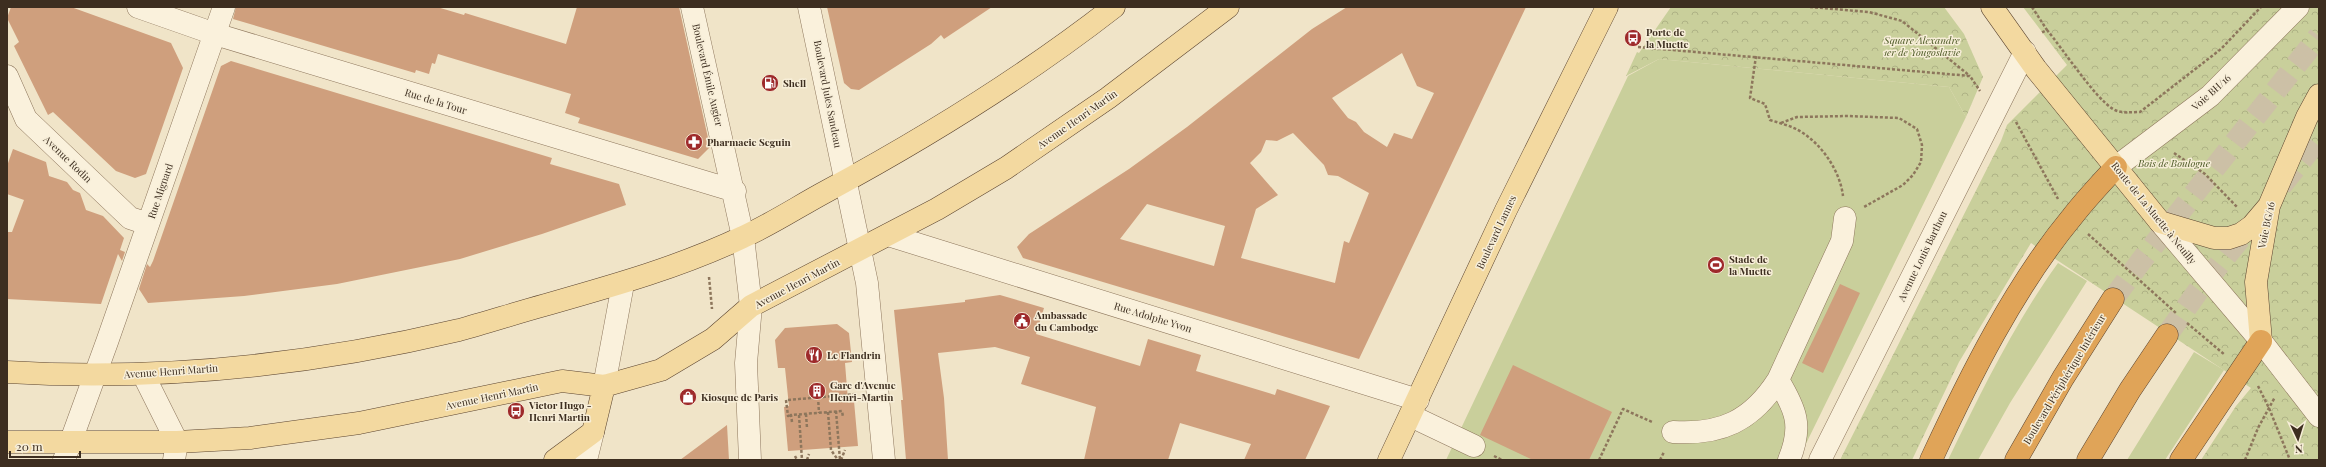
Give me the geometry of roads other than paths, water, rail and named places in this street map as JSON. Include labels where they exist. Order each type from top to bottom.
[{"type":"highway","points":[[1931,460],[1973,372],[1998,327],[2043,257],[2071,217],[2116,167]]},
{"type":"highway","name":"Boulevard Périphérique Intérieur","points":[[2016,460],[2064,378],[2114,299]]},
{"type":"highway","points":[[2088,460],[2130,390],[2167,335]]},
{"type":"highway","points":[[2180,460],[2261,341]]},
{"type":"main road","name":"Avenue Henri Martin","points":[[7,372],[62,375],[143,374],[243,366],[348,352],[458,330],[623,284],[744,237],[844,182],[967,111],[1065,46],[1114,7]]},
{"type":"main road","name":"Avenue Henri Martin","points":[[7,442],[67,452],[176,451],[250,438],[359,423],[562,381],[604,386],[661,370],[713,339],[751,306],[888,235],[1006,168],[1108,98],[1228,7]]},
{"type":"main road","name":"Boulevard Lannes","points":[[1389,460],[1506,210],[1607,7]]},
{"type":"main road","name":"Route de La Muette à Neuilly","points":[[1992,7],[2024,52],[2160,222]]},
{"type":"main road","name":"Voie BG/16","points":[[2261,341],[2256,282],[2268,206],[2307,117],[2319,95]]},
{"type":"main road","points":[[2160,222],[2214,238],[2229,238],[2241,234],[2252,226],[2268,206]]},
{"type":"main road","points":[[555,460],[593,432],[604,386]]},
{"type":"street","name":"Rue de la Tour","points":[[138,7],[214,34],[735,191]]},
{"type":"street","name":"Rue Mignard","points":[[67,452],[96,374],[224,7]]},
{"type":"street","name":"Boulevard Émile Augier","points":[[692,7],[735,191],[744,237],[751,306],[746,363],[750,460]]},
{"type":"street","name":"Boulevard Jules Sandeau","points":[[809,7],[844,182],[867,283],[884,460]]},
{"type":"street","name":"Voie BH/16","points":[[2116,167],[2210,96],[2298,7]]},
{"type":"street","name":"Avenue Louis Barthou","points":[[1820,460],[2024,52]]},
{"type":"street","name":"Avenue Rodin","points":[[7,76],[26,119],[130,218],[148,224]]},
{"type":"street","points":[[1673,432],[1695,433],[1716,430],[1736,422],[1754,410],[1769,395],[1778,380],[1842,241],[1845,218]]},
{"type":"street","name":"Route de La Muette à Neuilly","points":[[2160,222],[2261,341],[2319,416]]},
{"type":"street","name":"Rue Adolphe Yvon","points":[[888,235],[1414,408],[1474,446]]},
{"type":"street","points":[[604,386],[623,284]]},
{"type":"street","points":[[143,374],[176,451]]},
{"type":"street","points":[[1778,380],[1795,409],[1797,422],[1797,440],[1789,460]]},
{"type":"street","points":[[586,460],[593,432]]},
{"type":"tunnel","points":[[2113,299],[2141,261],[2319,36]]},
{"type":"tunnel","points":[[2281,186],[2319,138]]},
{"type":"tunnel","points":[[2167,335],[2198,291],[2250,226]]},
{"type":"place","name":"Porte de la Muette","points":[[1633,38]]},
{"type":"place","name":"Shell","points":[[770,83]]},
{"type":"place","name":"Pharmacie Seguin","points":[[694,142]]},
{"type":"place","name":"Stade de la Muette","points":[[1716,265]]},
{"type":"place","name":"Ambassade du Cambodge","points":[[1022,321]]},
{"type":"place","name":"Le Flandrin","points":[[814,355]]},
{"type":"place","name":"Gare d'Avenue Henri-Martin","points":[[817,391]]},
{"type":"place","name":"Kiosque de Paris","points":[[688,397]]},
{"type":"place","name":"Victor Hugo - Henri Martin","points":[[516,411]]},
{"type":"park label","name":"Square Alexandre 1er de Yougoslavie","points":[[1922,46]]},
{"type":"park label","name":"Bois de Boulogne","points":[[2174,163]]}]
